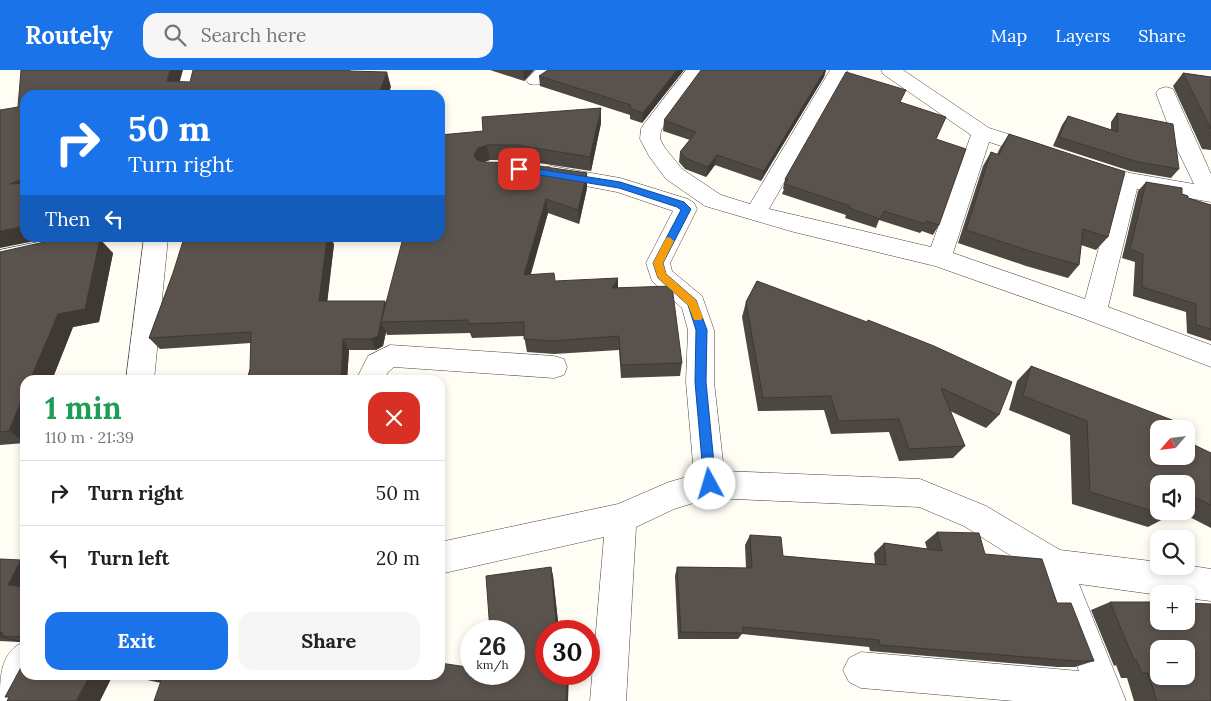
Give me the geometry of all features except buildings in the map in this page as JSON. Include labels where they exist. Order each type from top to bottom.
[{"type":"street","points":[[696,70],[651,129],[650,139],[656,151],[674,174],[713,202],[803,226],[939,258],[1094,312],[1211,356]]},
{"type":"street","points":[[756,212],[839,70]]},
{"type":"street","points":[[890,70],[982,133],[1128,180],[1211,194]]},
{"type":"street","points":[[1166,93],[1188,149],[1211,194]]},
{"type":"street","points":[[939,258],[982,133]]},
{"type":"street","points":[[528,170],[620,185],[680,205],[686,209],[658,263],[661,275],[693,302],[701,330],[700,382],[710,484]]},
{"type":"street","points":[[1094,312],[1128,180]]},
{"type":"street","points":[[0,259],[74,242]]},
{"type":"street","points":[[141,375],[156,242]]},
{"type":"street","points":[[372,375],[378,364],[390,356],[554,366]]},
{"type":"street","points":[[445,557],[621,518],[669,496],[710,484],[920,493],[975,516],[1055,565],[1211,585]]},
{"type":"street","points":[[608,701],[621,518]]},
{"type":"street","points":[[861,670],[1106,696],[1055,565]]},
{"type":"street","points":[[4,701],[20,668]]},
{"type":"slow traffic","points":[[669,241],[658,263],[661,275],[693,302],[697,317]]},
{"type":"route","points":[[519,169],[620,185],[684,206],[686,209],[658,263],[661,275],[693,302],[701,330],[700,382],[710,484]]}]
